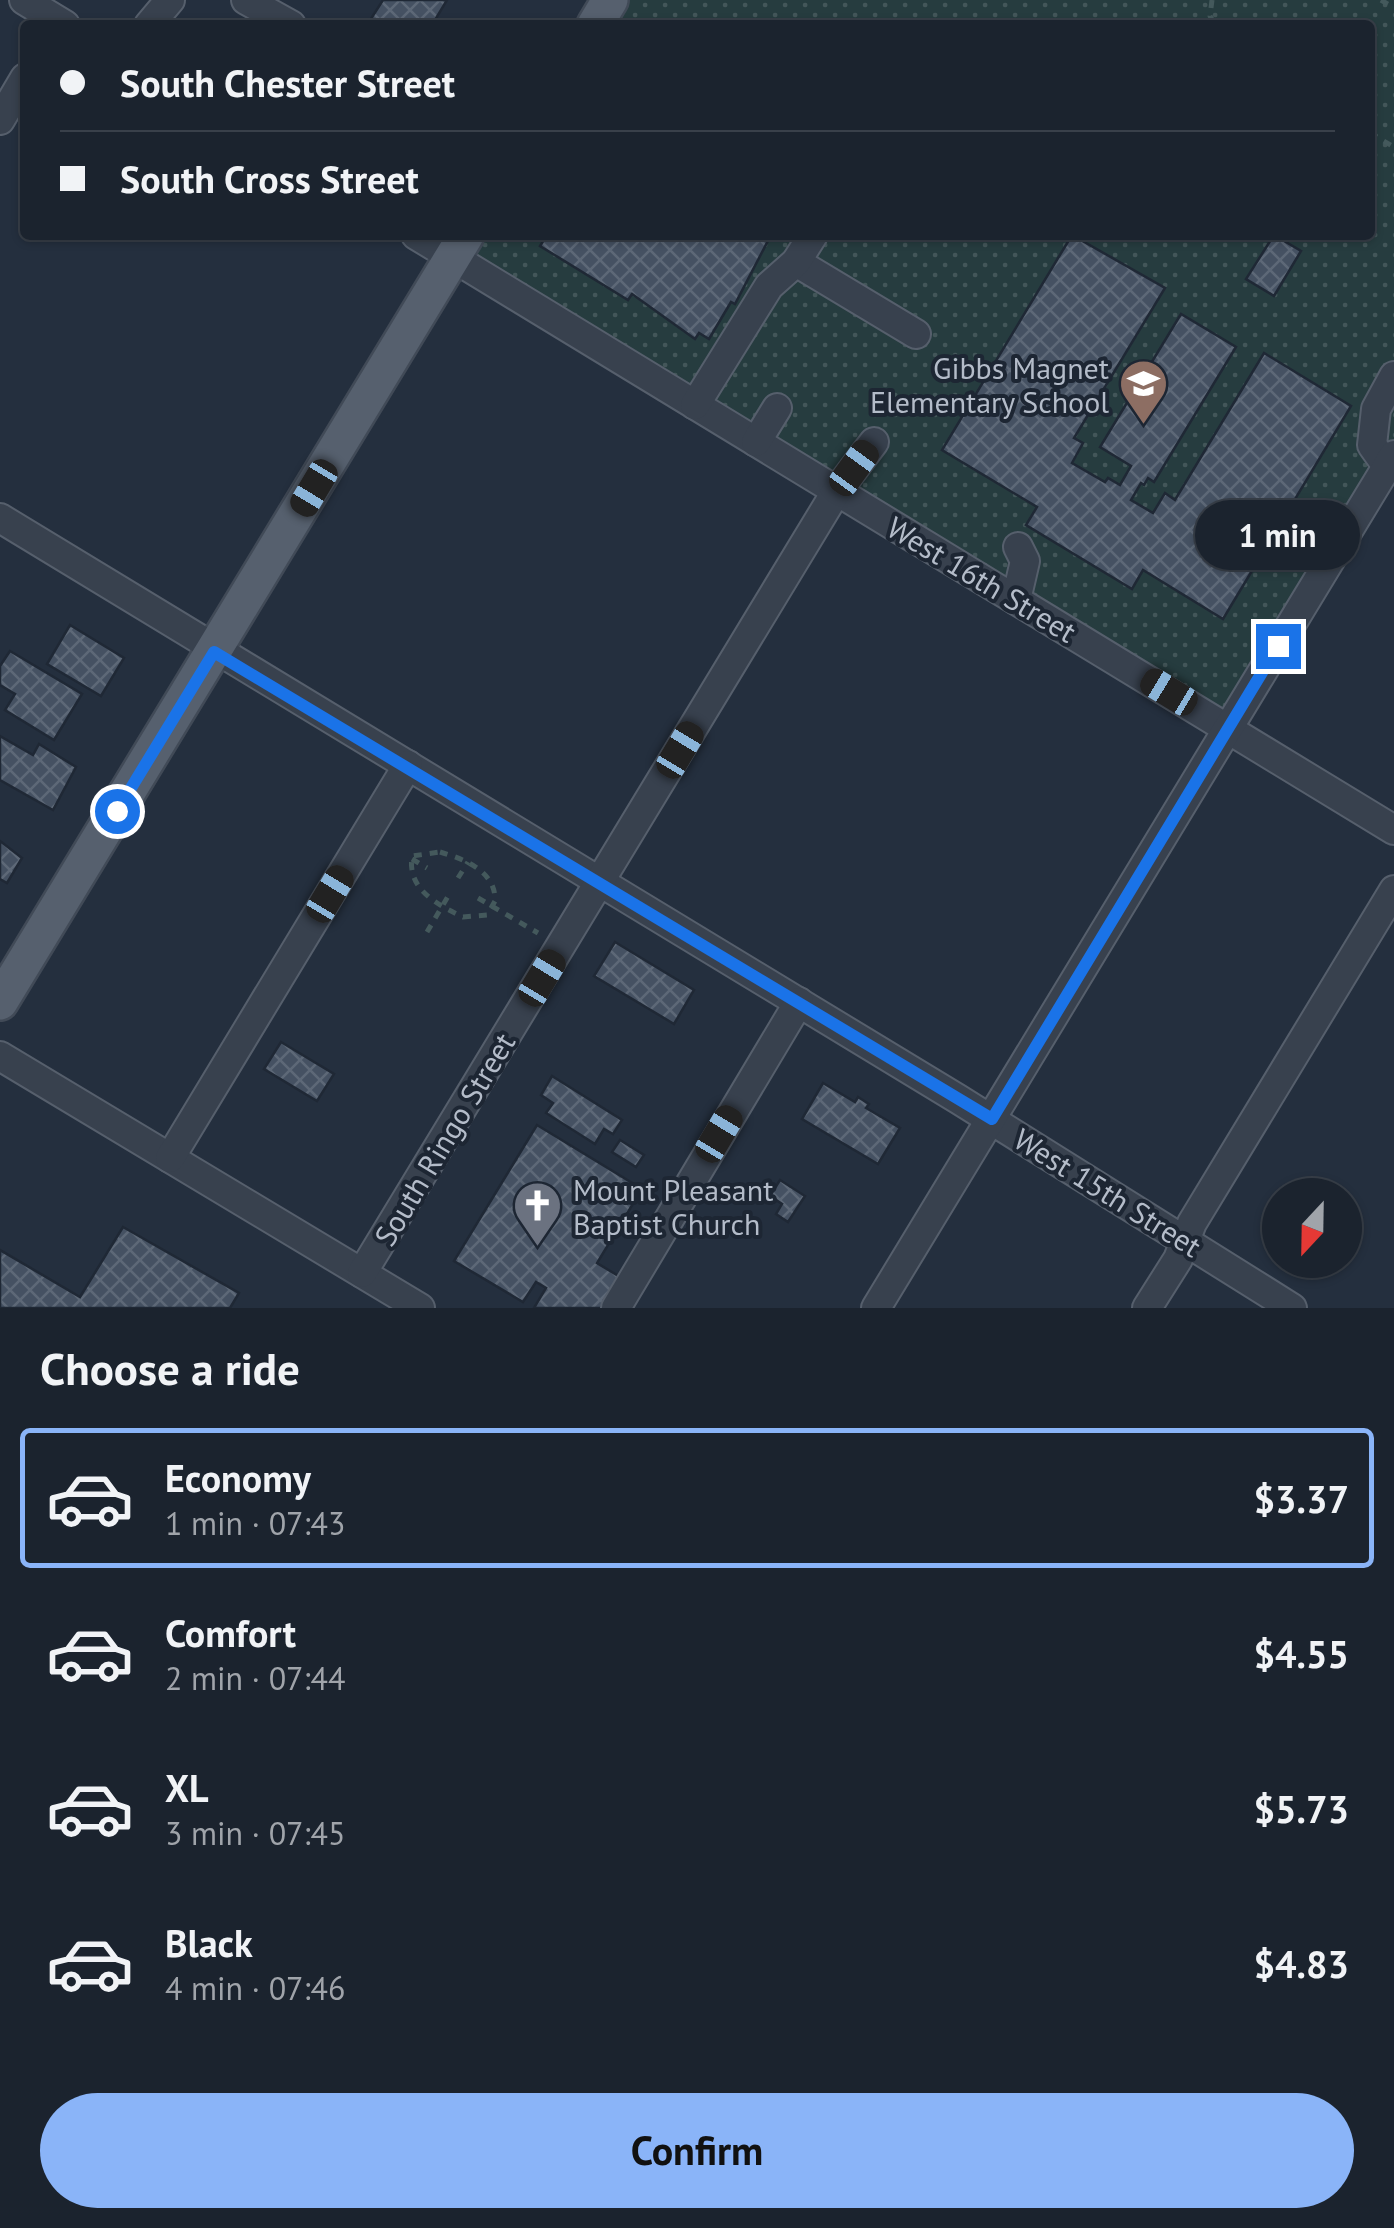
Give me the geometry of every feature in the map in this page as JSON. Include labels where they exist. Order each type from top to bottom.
[{"type":"main road","points":[[0,1002],[459,246]]},
{"type":"street","points":[[24,0],[62,18]]},
{"type":"street","points":[[153,20],[170,0]]},
{"type":"street","points":[[246,0],[282,20]]},
{"type":"street","points":[[0,120],[20,86]]},
{"type":"street","points":[[695,405],[769,286],[796,262],[810,240]]},
{"type":"street","name":"West 16th Street","points":[[459,246],[695,405],[1394,830]]},
{"type":"street","points":[[796,262],[916,334]]},
{"type":"street","points":[[876,1308],[1390,460],[1372,445],[1376,408],[1394,376]]},
{"type":"street","points":[[756,442],[777,408]]},
{"type":"street","name":"South Ringo Street","points":[[369,1288],[601,882],[836,492],[874,442]]},
{"type":"street","name":"West 15th Street","points":[[4,530],[408,765],[992,1119],[1292,1308]]},
{"type":"street","points":[[1016,600],[1025,561],[1018,547]]},
{"type":"street","points":[[170,1158],[408,765]]},
{"type":"street","points":[[1148,1308],[1192,1223],[1394,890]]},
{"type":"street","points":[[616,1308],[799,1002]]},
{"type":"street","points":[[0,1056],[170,1158],[369,1288],[420,1308]]},
{"type":"path","points":[[1381,0],[1394,8]]},
{"type":"path","points":[[440,852],[468,862],[490,880],[496,893],[493,907],[477,918],[463,917],[442,906],[417,886],[412,859],[420,853],[440,852]]},
{"type":"path","points":[[412,859],[427,868]]},
{"type":"path","points":[[458,878],[468,862]]},
{"type":"path","points":[[427,932],[450,894]]},
{"type":"path","points":[[478,898],[538,933]]},
{"type":"green space","points":[[608,0],[1394,0],[1394,456],[1230,728],[452,258],[463,240],[1375,240],[1375,20],[596,20]]},
{"type":"building","points":[[383,0],[447,0],[435,20],[370,20]]},
{"type":"building","points":[[544,240],[768,240],[735,304],[731,302],[709,339],[699,333],[695,339],[632,294],[628,300],[540,246]]},
{"type":"building","points":[[1069,240],[1081,240],[1165,288],[1074,438],[1083,443],[1072,463],[1105,482],[1108,478],[1120,485],[1131,466],[1100,447],[1181,314],[1236,347],[1154,482],[1148,478],[1144,485],[1141,483],[1131,500],[1153,513],[1165,493],[1175,500],[1264,353],[1351,406],[1223,619],[1143,570],[1132,589],[1026,525],[1037,507],[942,450]]},
{"type":"building","points":[[1271,240],[1282,240],[1301,251],[1274,296],[1246,279]]},
{"type":"building","points":[[70,625],[124,658],[101,696],[47,664]]},
{"type":"building","points":[[10,651],[82,694],[54,740],[5,710],[15,694],[0,685],[0,666]]},
{"type":"building","points":[[0,736],[33,755],[39,744],[76,767],[53,810],[0,780]]},
{"type":"building","points":[[0,841],[22,858],[7,883],[0,879]]},
{"type":"building","points":[[615,942],[694,990],[674,1024],[594,976]]},
{"type":"building","points":[[281,1042],[334,1074],[317,1101],[264,1069]]},
{"type":"building","points":[[552,1076],[622,1120],[613,1134],[604,1129],[595,1144],[546,1113],[553,1103],[541,1095]]},
{"type":"building","points":[[823,1083],[855,1102],[858,1097],[869,1104],[866,1108],[900,1128],[878,1164],[802,1119]]},
{"type":"building","points":[[537,1125],[642,1189],[597,1263],[620,1277],[601,1308],[534,1308],[546,1288],[536,1282],[523,1302],[454,1261]]},
{"type":"building","points":[[620,1140],[644,1155],[636,1167],[612,1152]]},
{"type":"building","points":[[780,1180],[805,1196],[788,1222],[776,1214],[782,1204],[770,1196]]},
{"type":"building","points":[[123,1227],[239,1293],[230,1308],[0,1308],[0,1250],[80,1297]]},
{"type":"place","name":"Gibbs Magnet Elementary School","points":[[1144,426]]},
{"type":"place","name":"Mount Pleasant Baptist Church","points":[[538,1248]]},
{"type":"route","points":[[117,811],[214,652],[992,1119],[1278,646]]}]
